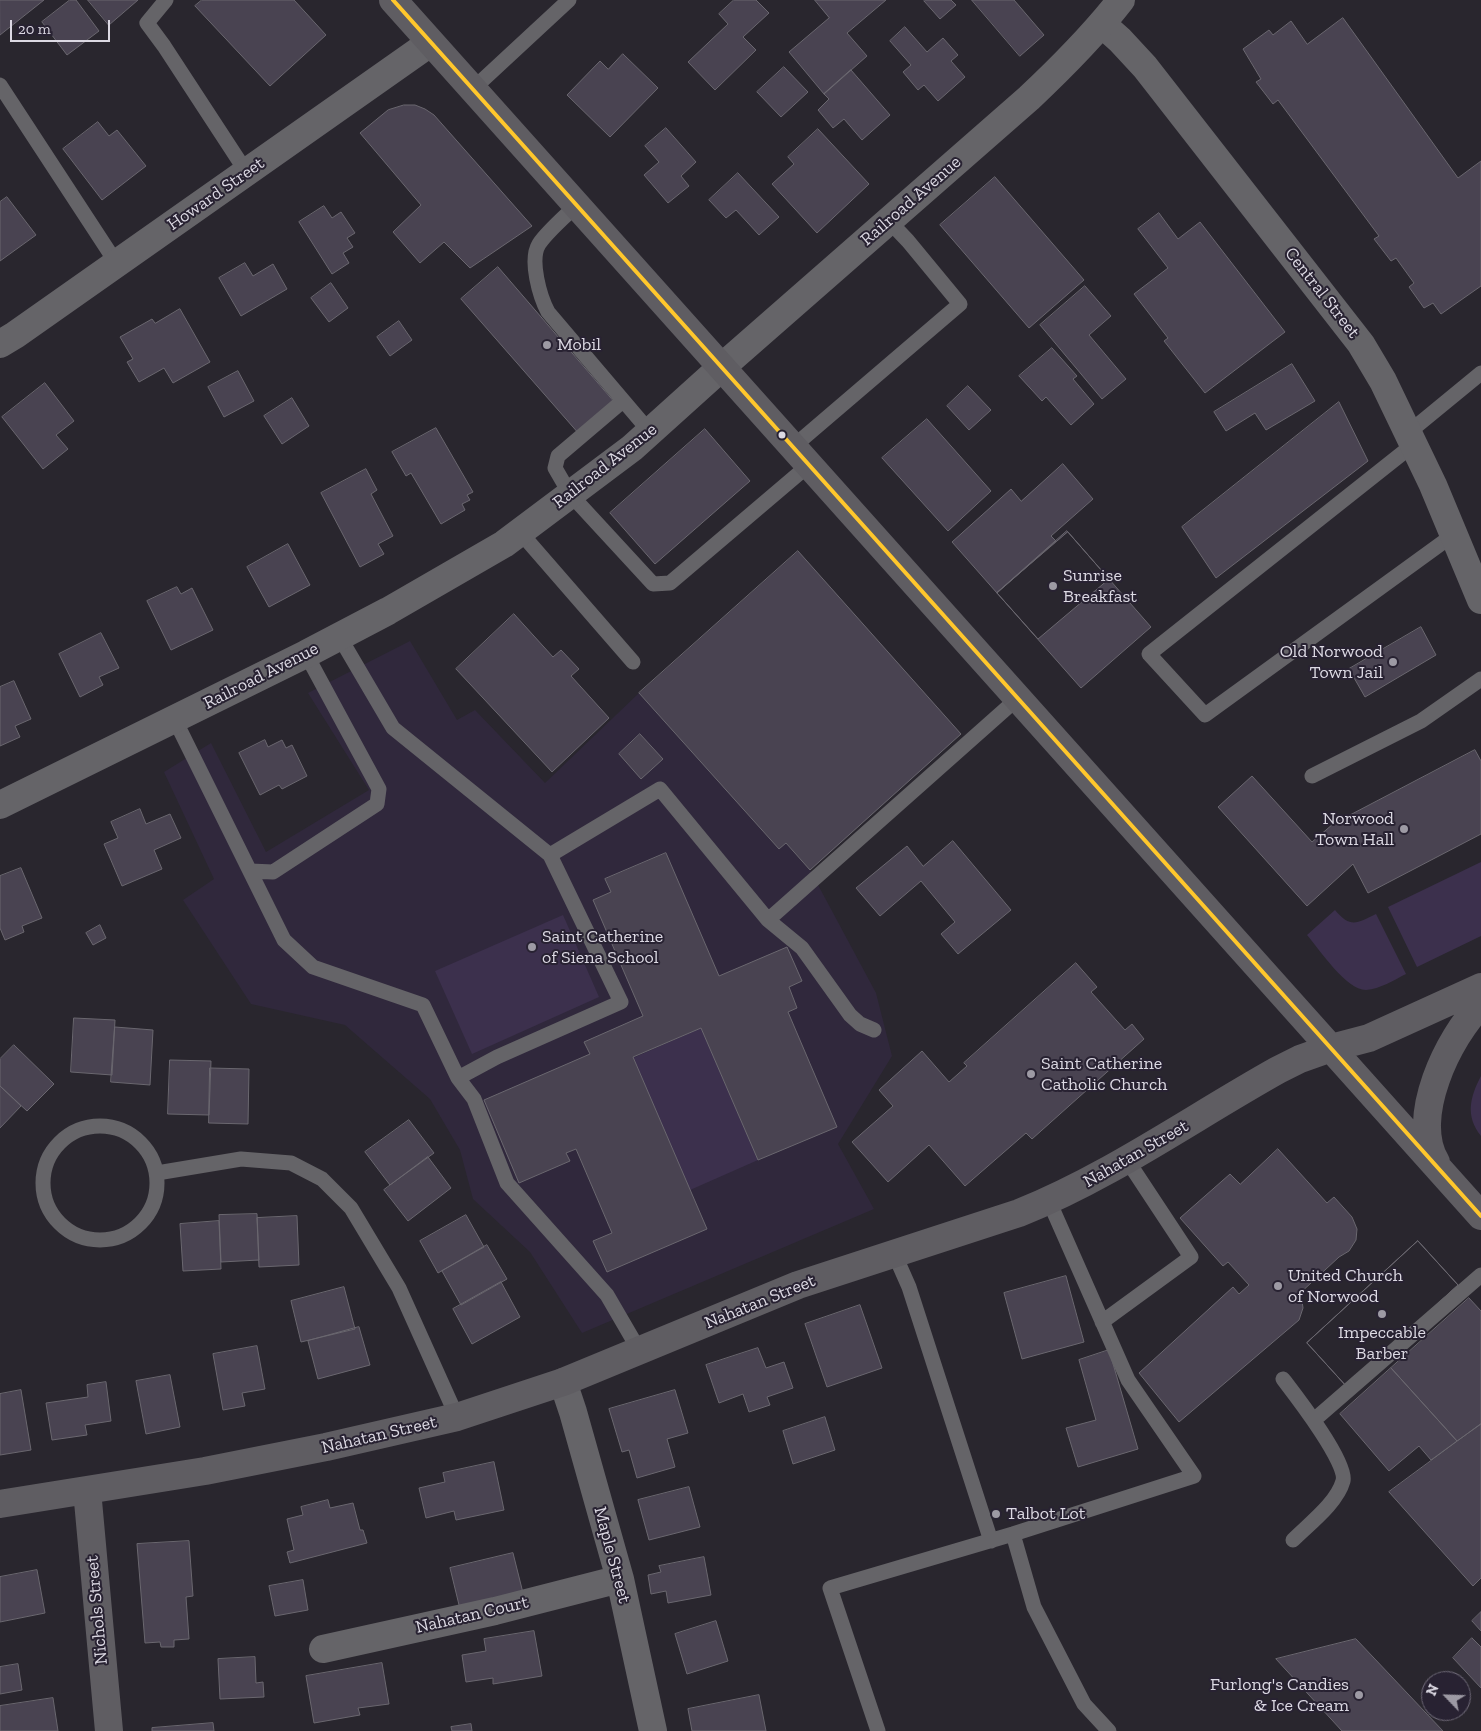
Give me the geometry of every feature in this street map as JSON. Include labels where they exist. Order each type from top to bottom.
[{"type":"main road","points":[[393,0],[723,366],[1481,1216]]},
{"type":"main road","name":"Nahatan Street","points":[[0,1504],[223,1468],[326,1447],[456,1417],[562,1382],[798,1285],[1019,1213],[1049,1201],[1108,1172],[1278,1070],[1300,1059],[1369,1038],[1481,987]]},
{"type":"main road","points":[[1444,1174],[1429,1151],[1426,1126],[1431,1096],[1440,1067],[1455,1039],[1481,1004]]},
{"type":"main road","name":"Nichols Street","points":[[87,1490],[108,1731]]},
{"type":"street","name":"Railroad Avenue","points":[[0,805],[306,654],[396,606],[504,544],[632,448],[1029,98],[1067,63],[1102,24],[1120,0]]},
{"type":"street","name":"Central Street","points":[[1102,24],[1145,67],[1361,344],[1383,381],[1434,485],[1454,535],[1478,583]]},
{"type":"street","name":"Howard Street","points":[[0,344],[15,336],[118,264],[430,43]]},
{"type":"street","name":"Maple Street","points":[[562,1382],[573,1412],[620,1579],[653,1731]]},
{"type":"street","name":"Nahatan Court","points":[[323,1649],[495,1611],[620,1579]]},
{"type":"lane","points":[[166,0],[147,23],[247,172]]},
{"type":"lane","points":[[473,89],[569,0]]},
{"type":"lane","points":[[0,85],[118,264]]},
{"type":"lane","points":[[576,204],[538,245],[535,259],[542,302],[548,312],[650,432]]},
{"type":"lane","points":[[624,402],[558,456],[555,468],[570,494],[654,584],[670,583],[960,304],[889,221]]},
{"type":"lane","points":[[1454,535],[1205,715],[1149,654],[1411,439],[1481,374]]},
{"type":"lane","points":[[520,532],[633,662]]},
{"type":"lane","points":[[339,636],[393,728],[550,856],[621,1002],[497,1057],[458,1078]]},
{"type":"lane","points":[[250,871],[274,872],[376,804],[380,789],[306,654]]},
{"type":"lane","points":[[1312,776],[1422,721],[1481,679]]},
{"type":"lane","points":[[768,920],[1018,698]]},
{"type":"lane","points":[[174,720],[284,940],[313,967],[423,1005],[458,1078],[474,1099],[507,1183],[607,1295],[639,1350]]},
{"type":"lane","points":[[550,856],[660,788],[768,920],[802,948],[850,1014],[860,1024],[874,1030]]},
{"type":"lane","points":[[102,1126],[121,1130],[138,1140],[150,1155],[157,1173],[157,1193],[150,1213],[136,1228],[119,1238],[99,1241],[79,1237],[61,1226],[49,1210],[43,1190],[44,1170],[52,1152],[66,1137],[83,1128],[102,1126]]},
{"type":"lane","points":[[157,1173],[241,1159],[290,1163],[322,1179],[351,1208],[400,1288],[456,1417]]},
{"type":"lane","points":[[1102,1322],[1191,1257],[1127,1160]]},
{"type":"lane","points":[[878,1731],[830,1588],[1013,1534],[1194,1476],[1128,1380],[1049,1201]]},
{"type":"lane","points":[[894,1253],[910,1287],[991,1540]]},
{"type":"lane","points":[[1314,1420],[1481,1275]]},
{"type":"lane","points":[[1283,1379],[1314,1420],[1340,1464],[1344,1479],[1336,1497],[1293,1540]]},
{"type":"lane","points":[[1013,1534],[1034,1607],[1084,1704],[1109,1731]]},
{"type":"shaded area","name":"Saint Catherine of Siena School","points":[[410,641],[457,720],[475,710],[545,783],[639,693],[779,849],[786,843],[810,870],[876,993],[892,1056],[838,1144],[874,1209],[582,1333],[530,1252],[473,1199],[460,1150],[430,1099],[345,1025],[251,1004],[183,900],[214,879],[164,772],[211,743],[266,852],[369,790],[308,693]]},
{"type":"shaded area","points":[[1481,862],[1481,936],[1417,967],[1388,907]]},
{"type":"shaded area","points":[[1335,910],[1345,920],[1350,922],[1359,922],[1376,914],[1406,974],[1382,986],[1366,990],[1350,984],[1342,977],[1307,935]]},
{"type":"shaded area","points":[[563,915],[599,997],[472,1054],[435,971]]},
{"type":"shaded area","points":[[701,1028],[758,1160],[690,1190],[633,1058]]},
{"type":"shaded area","points":[[1481,1076],[1481,1136],[1473,1121],[1471,1106],[1474,1091]]},
{"type":"building","points":[[0,0],[44,0],[0,35]]},
{"type":"building","points":[[70,0],[76,0],[99,31],[67,55],[42,22]]},
{"type":"building","points":[[88,0],[138,0],[109,25]]},
{"type":"building","points":[[202,0],[294,0],[326,35],[270,86],[195,6]]},
{"type":"building","points":[[734,0],[756,0],[769,13],[743,37],[756,50],[715,90],[688,62],[728,24],[719,14]]},
{"type":"building","points":[[815,0],[886,0],[847,33],[867,56],[824,94],[789,52],[829,18]]},
{"type":"building","points":[[925,0],[951,0],[956,5],[940,19]]},
{"type":"building","points":[[972,0],[1014,0],[1044,35],[1020,56]]},
{"type":"building","points":[[1343,18],[1458,178],[1481,161],[1481,286],[1441,314],[1433,303],[1424,308],[1409,287],[1414,283],[1396,258],[1391,261],[1374,239],[1379,236],[1278,100],[1273,104],[1256,82],[1261,79],[1243,49],[1269,30],[1273,35],[1291,21],[1307,44]]},
{"type":"building","points":[[905,27],[927,52],[943,38],[958,55],[951,61],[965,77],[938,101],[924,85],[918,90],[903,72],[911,65],[890,41]]},
{"type":"building","points":[[623,54],[658,88],[610,137],[567,95],[600,61],[608,69]]},
{"type":"building","points":[[784,67],[808,92],[781,117],[757,92]]},
{"type":"building","points":[[851,70],[890,115],[862,140],[844,119],[833,128],[818,110],[829,99],[824,94]]},
{"type":"building","points":[[404,105],[415,105],[434,115],[532,226],[470,268],[444,242],[420,263],[393,232],[421,205],[360,133],[388,110]]},
{"type":"building","points":[[98,122],[109,136],[117,130],[146,166],[102,200],[63,149]]},
{"type":"building","points":[[666,128],[696,162],[681,176],[689,186],[668,203],[644,175],[659,162],[645,146]]},
{"type":"building","points":[[818,129],[869,184],[817,233],[772,184],[794,164],[788,157]]},
{"type":"building","points":[[738,173],[779,217],[759,235],[736,210],[726,218],[709,200]]},
{"type":"building","points":[[995,177],[1084,280],[1029,328],[940,225]]},
{"type":"building","points":[[7,197],[36,235],[0,261],[0,202]]},
{"type":"building","points":[[324,206],[332,218],[341,212],[355,233],[347,238],[353,247],[343,253],[349,263],[332,274],[299,222]]},
{"type":"building","points":[[1159,213],[1178,239],[1200,222],[1285,332],[1205,393],[1164,341],[1168,338],[1134,294],[1168,268],[1138,229]]},
{"type":"building","points":[[245,263],[253,276],[273,264],[287,289],[241,316],[219,278]]},
{"type":"building","points":[[498,267],[616,404],[580,435],[461,299]]},
{"type":"building","points":[[331,283],[348,308],[329,322],[311,298]]},
{"type":"building","points":[[1085,286],[1111,316],[1089,335],[1126,379],[1102,399],[1040,325]]},
{"type":"building","points":[[180,309],[210,362],[173,383],[164,368],[139,382],[127,362],[133,359],[120,337],[152,319],[155,323]]},
{"type":"building","points":[[399,321],[412,340],[390,356],[377,337]]},
{"type":"building","points":[[1052,348],[1077,376],[1073,379],[1094,404],[1071,425],[1046,397],[1042,401],[1019,376]]},
{"type":"building","points":[[1292,364],[1315,401],[1266,430],[1255,413],[1226,431],[1214,412]]},
{"type":"building","points":[[238,371],[254,401],[224,417],[208,387]]},
{"type":"building","points":[[45,383],[74,421],[56,435],[68,449],[43,469],[2,417]]},
{"type":"building","points":[[968,386],[991,410],[969,430],[947,406]]},
{"type":"building","points":[[292,398],[309,426],[282,444],[264,416]]},
{"type":"building","points":[[1339,402],[1368,461],[1216,578],[1182,527]]},
{"type":"building","points":[[927,419],[991,491],[948,531],[882,458]]},
{"type":"building","points":[[436,428],[473,492],[467,495],[470,500],[462,504],[465,510],[441,524],[411,473],[406,476],[392,452]]},
{"type":"building","points":[[705,429],[750,481],[655,564],[610,513]]},
{"type":"building","points":[[1063,464],[1093,499],[1051,536],[1056,541],[997,593],[952,542],[1011,489],[1021,501]]},
{"type":"building","points":[[366,469],[377,490],[371,494],[393,536],[378,544],[384,554],[360,567],[321,493]]},
{"type":"building","points":[[1067,531],[1151,627],[1081,688],[997,593]]},
{"type":"building","name":"Sunrise Breakfast","points":[[1068,532],[1109,579],[1038,639],[997,593]]},
{"type":"building","points":[[288,544],[310,585],[269,607],[247,567]]},
{"type":"building","points":[[798,551],[961,734],[810,870],[786,843],[779,849],[639,693]]},
{"type":"building","points":[[177,587],[181,594],[192,588],[213,630],[171,650],[147,601]]},
{"type":"building","points":[[514,614],[553,657],[561,650],[579,669],[571,676],[609,718],[552,772],[456,669]]},
{"type":"building","name":"Old Norwood Town Jail","points":[[1421,627],[1436,655],[1365,697],[1349,669]]},
{"type":"building","points":[[101,633],[119,668],[99,677],[103,685],[80,697],[59,654]]},
{"type":"building","points":[[14,681],[31,719],[15,726],[20,737],[0,746],[0,687]]},
{"type":"building","points":[[640,734],[663,759],[641,779],[619,754]]},
{"type":"building","points":[[265,740],[268,747],[282,740],[286,748],[292,745],[307,776],[282,789],[279,785],[260,795],[239,753]]},
{"type":"building","name":"Norwood Town Hall","points":[[1475,750],[1481,761],[1481,834],[1368,893],[1353,864],[1307,906],[1218,807],[1252,776],[1312,842],[1333,824]]},
{"type":"building","points":[[140,809],[146,824],[170,814],[181,838],[154,850],[162,869],[122,886],[104,844],[118,838],[111,822]]},
{"type":"building","points":[[953,841],[1011,910],[958,954],[941,934],[955,922],[921,881],[880,916],[856,888],[907,846],[923,866]]},
{"type":"building","points":[[666,853],[719,976],[787,947],[802,981],[789,987],[797,1008],[788,1012],[837,1127],[758,1160],[701,1028],[633,1057],[707,1229],[607,1272],[593,1241],[612,1233],[576,1149],[566,1153],[570,1161],[519,1183],[484,1100],[590,1054],[584,1042],[643,1016],[593,900],[611,892],[605,879]]},
{"type":"building","points":[[21,868],[42,918],[22,926],[24,932],[5,940],[0,928],[0,876]]},
{"type":"building","points":[[100,925],[106,938],[93,945],[86,933]]},
{"type":"building","name":"Saint Catherine Catholic Church","points":[[1076,963],[1097,987],[1091,992],[1125,1030],[1132,1024],[1144,1039],[1032,1139],[1026,1133],[965,1186],[929,1145],[888,1182],[852,1142],[893,1106],[879,1090],[922,1051],[949,1082],[967,1066],[964,1063]]},
{"type":"building","points":[[74,1018],[115,1020],[112,1075],[71,1072]]},
{"type":"building","points":[[115,1027],[153,1030],[150,1085],[111,1082]]},
{"type":"building","points":[[14,1045],[54,1084],[27,1111],[0,1086],[0,1059]]},
{"type":"building","points":[[170,1060],[211,1061],[209,1115],[168,1114]]},
{"type":"building","points":[[210,1068],[249,1069],[248,1124],[209,1123]]},
{"type":"building","points":[[0,1086],[21,1106],[0,1128]]},
{"type":"building","points":[[409,1120],[434,1153],[390,1185],[365,1152]]},
{"type":"building","name":"United Church of Norwood","points":[[1278,1149],[1327,1203],[1334,1197],[1352,1217],[1357,1229],[1356,1240],[1349,1251],[1339,1257],[1298,1295],[1302,1301],[1303,1308],[1299,1320],[1179,1422],[1139,1373],[1233,1287],[1239,1294],[1249,1285],[1228,1262],[1223,1266],[1180,1218],[1230,1174],[1240,1184]]},
{"type":"building","points":[[428,1157],[451,1188],[408,1221],[384,1190]]},
{"type":"building","points":[[257,1214],[259,1260],[221,1262],[219,1215]]},
{"type":"building","points":[[466,1215],[484,1247],[438,1273],[420,1241]]},
{"type":"building","points":[[297,1216],[299,1265],[259,1267],[257,1218]]},
{"type":"building","points":[[219,1221],[221,1269],[183,1271],[180,1224]]},
{"type":"building","name":"Impeccable Barber","points":[[1418,1241],[1458,1285],[1347,1387],[1307,1343]]},
{"type":"building","name":"Impeccable Barber","points":[[1418,1241],[1458,1285],[1347,1387],[1307,1343]]},
{"type":"building","points":[[487,1245],[507,1279],[461,1305],[442,1271]]},
{"type":"building","points":[[1066,1276],[1084,1342],[1022,1359],[1004,1293]]},
{"type":"building","points":[[501,1282],[520,1317],[472,1344],[453,1309]]},
{"type":"building","points":[[344,1287],[355,1329],[301,1342],[291,1301]]},
{"type":"building","points":[[1469,1298],[1481,1311],[1481,1424],[1457,1441],[1391,1368]]},
{"type":"building","points":[[860,1305],[882,1368],[827,1387],[805,1324]]},
{"type":"building","points":[[359,1327],[370,1365],[318,1379],[308,1341]]},
{"type":"building","points":[[257,1346],[265,1389],[242,1393],[245,1406],[223,1410],[213,1354]]},
{"type":"building","points":[[758,1348],[766,1368],[784,1362],[793,1388],[767,1397],[770,1405],[749,1412],[743,1394],[719,1403],[706,1365]]},
{"type":"building","points":[[1109,1350],[1138,1449],[1078,1467],[1066,1428],[1096,1420],[1079,1360]]},
{"type":"building","points":[[1391,1368],[1457,1441],[1431,1460],[1419,1446],[1389,1471],[1340,1414]]},
{"type":"building","points":[[170,1375],[180,1427],[146,1434],[136,1381]]},
{"type":"building","points":[[106,1382],[111,1421],[85,1425],[87,1435],[52,1440],[46,1403],[88,1397],[87,1385]]},
{"type":"building","points":[[21,1390],[31,1450],[0,1455],[0,1394]]},
{"type":"building","points":[[675,1390],[688,1433],[667,1439],[675,1467],[637,1478],[629,1450],[622,1452],[609,1409]]},
{"type":"building","points":[[825,1417],[835,1450],[793,1464],[783,1431]]},
{"type":"building","points":[[1481,1424],[1481,1578],[1473,1586],[1389,1492]]},
{"type":"building","points":[[494,1462],[504,1510],[456,1520],[454,1511],[426,1518],[419,1488],[445,1482],[443,1473]]},
{"type":"building","points":[[689,1487],[700,1527],[649,1540],[638,1500]]},
{"type":"building","points":[[328,1500],[330,1508],[353,1503],[360,1530],[363,1530],[367,1543],[290,1563],[287,1552],[294,1550],[287,1519],[303,1515],[301,1507]]},
{"type":"building","points":[[189,1541],[193,1596],[186,1597],[189,1639],[174,1640],[174,1647],[161,1647],[160,1642],[145,1643],[137,1544]]},
{"type":"building","points":[[513,1553],[523,1593],[460,1609],[450,1568]]},
{"type":"building","points":[[704,1557],[711,1595],[668,1603],[666,1591],[651,1594],[648,1575],[661,1572],[659,1566]]},
{"type":"building","points":[[37,1570],[45,1613],[0,1622],[0,1577]]},
{"type":"building","points":[[303,1580],[308,1610],[275,1616],[269,1586]]},
{"type":"building","points":[[1481,1612],[1481,1631],[1472,1621]]},
{"type":"building","points":[[716,1621],[728,1661],[687,1674],[675,1634]]},
{"type":"building","points":[[534,1631],[542,1676],[493,1684],[493,1678],[466,1682],[462,1655],[486,1651],[484,1639]]},
{"type":"building","points":[[1472,1638],[1481,1647],[1481,1688],[1471,1677],[1471,1671],[1465,1671],[1453,1658]]},
{"type":"building","name":"Furlong's Candies & Ice Cream","points":[[1356,1639],[1421,1708],[1421,1721],[1434,1721],[1443,1731],[1342,1731],[1276,1659]]},
{"type":"building","points":[[255,1657],[256,1683],[263,1682],[264,1697],[220,1699],[218,1659]]},
{"type":"building","points":[[382,1663],[389,1704],[358,1708],[360,1715],[314,1723],[306,1676]]},
{"type":"building","points":[[18,1664],[22,1690],[0,1694],[0,1667]]},
{"type":"building","points":[[759,1695],[766,1731],[692,1731],[688,1709]]},
{"type":"building","points":[[53,1698],[58,1731],[0,1731],[0,1706]]},
{"type":"building","points":[[213,1723],[214,1731],[152,1731],[152,1728]]},
{"type":"building","points":[[471,1724],[472,1731],[452,1731],[451,1727]]},
{"type":"transit line","points":[[393,0],[1481,1216]]},
{"type":"place","name":"Mobil","points":[[547,345]]},
{"type":"place","name":"Sunrise Breakfast","points":[[1053,586]]},
{"type":"place","name":"Old Norwood Town Jail","points":[[1393,662]]},
{"type":"place","name":"Norwood Town Hall","points":[[1404,829]]},
{"type":"place","name":"Saint Catherine of Siena School","points":[[532,947]]},
{"type":"place","name":"Saint Catherine Catholic Church","points":[[1031,1074]]},
{"type":"place","name":"United Church of Norwood","points":[[1278,1286]]},
{"type":"place","name":"Impeccable Barber","points":[[1382,1314]]},
{"type":"place","name":"Talbot Lot","points":[[996,1514]]},
{"type":"place","name":"Furlong's Candies & Ice Cream","points":[[1359,1695]]}]
